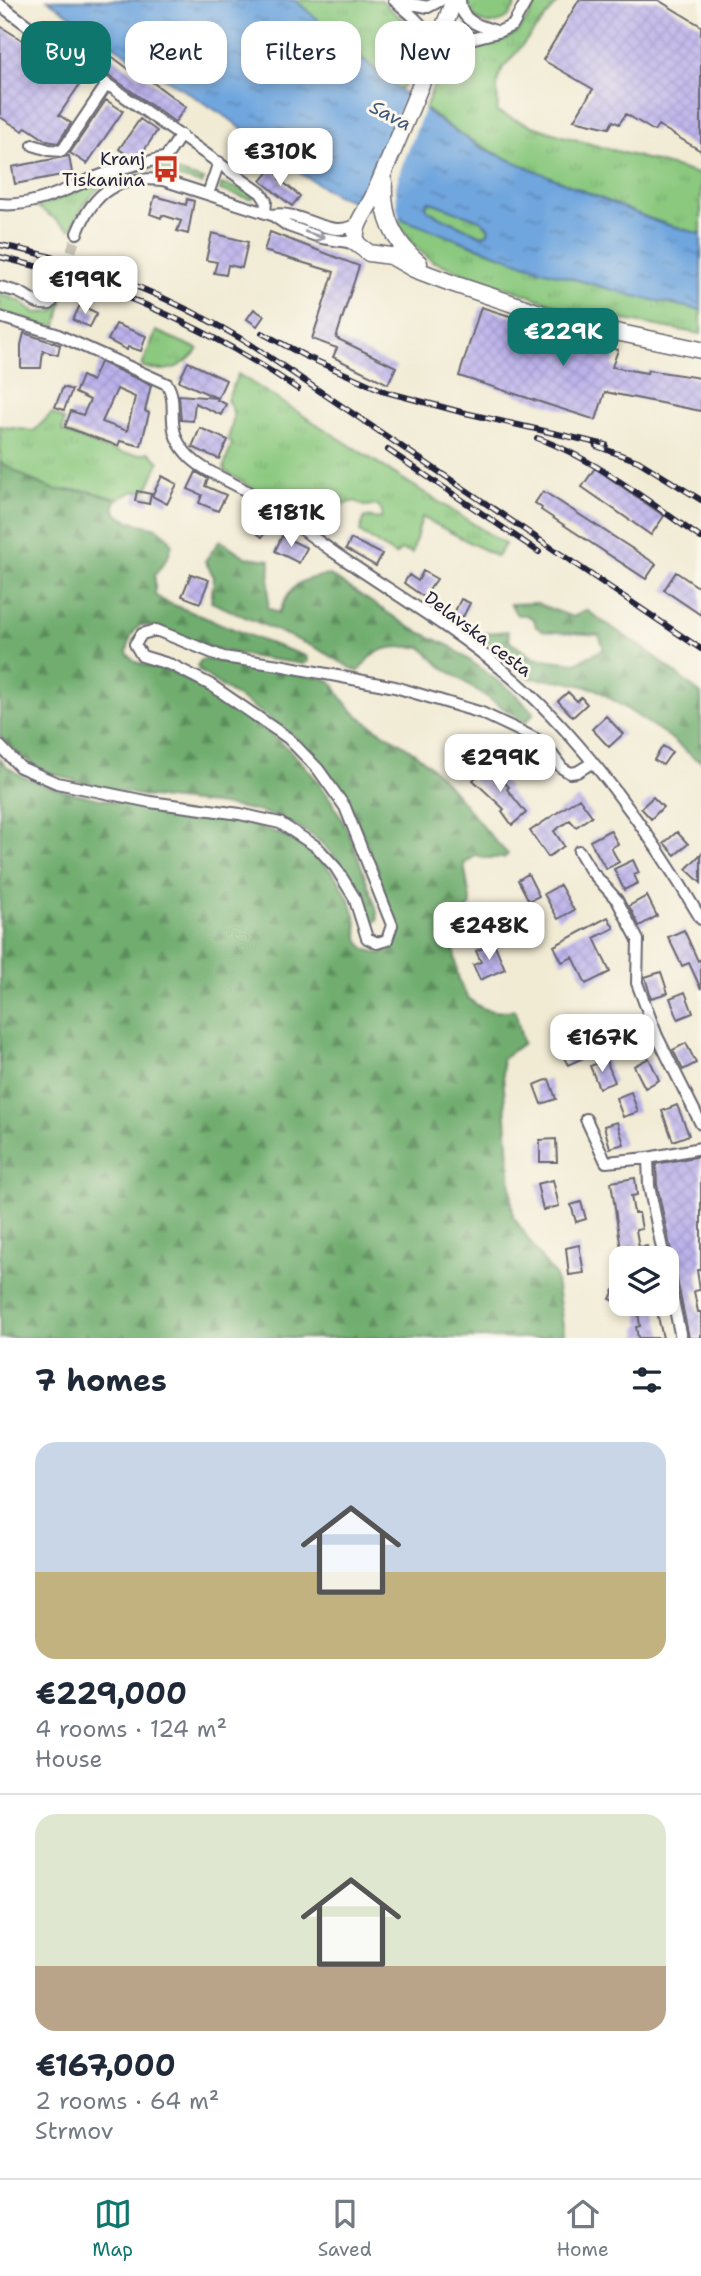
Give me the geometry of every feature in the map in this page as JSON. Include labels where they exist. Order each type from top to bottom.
[{"type":"main road","points":[[446,21],[454,0]]},
{"type":"main road","points":[[421,84],[359,231],[369,253],[391,256],[414,269],[564,321],[701,350]]},
{"type":"main road","points":[[385,169],[383,194],[394,236],[409,255],[434,276]]},
{"type":"main road","points":[[359,231],[365,217],[377,215],[388,220]]},
{"type":"main road","points":[[380,253],[389,247],[394,236]]},
{"type":"street","points":[[395,0],[412,6],[428,7],[441,0]]},
{"type":"street","points":[[395,0],[420,21]]},
{"type":"street","points":[[460,0],[460,7],[470,22],[498,32]]},
{"type":"street","points":[[475,38],[513,25],[527,0]]},
{"type":"street","points":[[0,5],[22,21]]},
{"type":"street","points":[[33,145],[62,151],[107,84],[265,197],[269,214]]},
{"type":"street","points":[[0,204],[22,203],[62,192],[112,171],[166,157],[181,135]]},
{"type":"street","points":[[208,194],[219,162]]},
{"type":"street","points":[[77,233],[86,212],[97,198],[110,188],[131,180],[163,180],[269,214],[288,226],[327,239],[348,242],[359,231]]},
{"type":"street","points":[[269,214],[288,214],[332,229],[359,231]]},
{"type":"street","points":[[0,287],[18,292],[33,303],[41,305],[50,303],[58,294]]},
{"type":"street","name":"Delavska cesta","points":[[0,317],[56,334],[167,384],[171,390],[176,439],[187,455],[250,493],[504,671],[547,709],[592,763],[665,862],[701,919]]},
{"type":"street","points":[[0,746],[20,766],[57,783],[161,804],[240,814],[280,823],[317,847],[336,868],[354,897],[368,937],[377,943],[387,940],[391,925],[345,807],[318,769],[288,738],[211,685],[172,665],[142,656],[135,644],[142,634],[156,631],[223,657],[279,664],[395,687],[482,713],[518,730],[536,739],[548,749],[562,768],[570,773],[592,763]]},
{"type":"street","points":[[579,851],[591,871],[617,900],[638,940],[637,983],[657,1036],[701,1124]]},
{"type":"street","points":[[586,1119],[606,1162],[648,1158],[701,1148]]},
{"type":"street","points":[[648,1158],[649,1186],[662,1246]]},
{"type":"street","points":[[676,1316],[681,1338]]},
{"type":"green space","points":[[295,0],[382,0],[389,9],[406,21],[375,21],[375,69],[361,58],[361,21],[317,21]]},
{"type":"green space","points":[[468,0],[517,0],[507,17],[499,22],[486,23],[471,13]]},
{"type":"green space","points":[[536,0],[560,0],[503,68],[497,86],[497,112],[573,139],[701,175],[701,234],[640,215],[519,164],[461,134],[425,108],[434,84],[475,84],[475,47],[512,36],[529,17]]},
{"type":"green space","points":[[393,84],[405,84],[399,89]]},
{"type":"green space","points":[[152,165],[150,171],[122,176],[101,187],[84,205],[71,230],[36,206],[117,174]]},
{"type":"green space","points":[[156,166],[204,180],[202,184],[155,171]]},
{"type":"green space","points":[[221,184],[253,193],[254,197],[250,199],[220,190]]},
{"type":"green space","points":[[428,201],[480,220],[489,229],[488,233],[481,236],[428,211]]},
{"type":"green space","points":[[396,215],[470,245],[546,270],[701,310],[701,334],[570,310],[432,261],[410,241]]},
{"type":"green space","points":[[0,294],[20,301],[36,313],[53,312],[63,300],[56,329],[0,313]]},
{"type":"green space","points":[[156,331],[198,349],[180,366],[158,370],[142,366]]},
{"type":"green space","points":[[238,374],[505,544],[497,557],[422,517],[412,553],[401,550],[395,555],[360,532],[364,517],[381,519],[382,511],[377,505],[364,506],[355,501],[334,507],[320,498],[315,508],[307,514],[295,515],[225,471],[224,466],[232,444],[228,439],[233,419],[227,400]]},
{"type":"green space","points":[[52,413],[64,420],[62,431],[94,444],[129,454],[149,452],[159,462],[147,490],[132,492],[117,499],[88,491],[55,490],[0,462],[0,426],[34,431]]},
{"type":"green space","points":[[0,462],[55,490],[88,491],[117,499],[114,505],[116,513],[124,519],[161,530],[172,544],[168,557],[155,575],[155,595],[263,641],[306,656],[308,661],[304,664],[235,654],[160,628],[141,625],[131,637],[127,653],[136,661],[174,673],[224,701],[263,728],[299,760],[329,797],[346,829],[376,907],[378,920],[371,924],[351,880],[330,852],[302,829],[282,819],[237,807],[144,796],[69,779],[44,770],[20,756],[0,736]]},
{"type":"green space","points":[[220,540],[246,557],[270,560],[268,608],[279,613],[297,585],[311,578],[330,575],[411,628],[450,646],[513,692],[534,713],[525,723],[441,666],[421,647],[385,649],[372,656],[358,672],[316,648],[211,602],[214,577],[205,561]]},
{"type":"green space","points":[[535,603],[573,617],[586,610],[649,652],[701,694],[701,761],[596,689],[567,682],[530,678],[486,640],[487,633],[508,631],[510,642],[534,658],[576,663],[604,649],[599,635],[544,631],[536,627],[534,619],[517,615],[510,604]]},
{"type":"green space","points":[[201,660],[317,677],[330,682],[358,715],[412,751],[433,769],[508,854],[504,858],[483,858],[476,855],[464,864],[471,905],[453,925],[455,962],[462,987],[476,1005],[494,1011],[515,1010],[523,1043],[502,1059],[513,1216],[555,1275],[565,1338],[0,1338],[0,759],[17,773],[45,785],[82,795],[240,823],[274,832],[310,853],[336,877],[350,901],[362,946],[381,954],[392,948],[397,933],[362,832],[351,808],[322,763],[291,734],[199,670],[197,666]]},
{"type":"water","name":"Sava","points":[[48,0],[295,0],[319,21],[241,21],[241,84],[361,84],[361,58],[375,70],[375,84],[392,84],[442,123],[482,148],[657,222],[701,234],[701,310],[638,297],[538,269],[336,195],[282,162],[231,120],[174,84],[227,84],[227,21],[125,21],[125,53],[111,44],[111,21],[78,21]],"holes":[[[428,201],[480,220],[489,228],[488,233],[481,236],[428,211]]]},
{"type":"pier","points":[[407,91],[426,105],[396,187],[400,221],[361,207]]},
{"type":"building","points":[[579,0],[658,0],[701,26],[701,151],[658,125],[654,131],[626,114],[619,124],[613,121],[609,128],[574,120],[593,89],[543,60]]},
{"type":"building","points":[[0,26],[21,39],[21,84],[80,84],[59,115],[71,123],[58,143],[47,141],[26,127],[23,131],[0,117]]},
{"type":"building","points":[[111,56],[125,66],[125,84],[155,84],[186,107],[175,122],[111,77]]},
{"type":"building","points":[[106,100],[123,111],[87,164],[70,153]]},
{"type":"building","points":[[140,119],[157,131],[141,155],[131,158],[119,149]]},
{"type":"building","points":[[69,156],[72,173],[15,184],[12,167]]},
{"type":"building","points":[[271,169],[300,196],[292,206],[261,181]]},
{"type":"building","points":[[155,196],[186,205],[187,199],[194,201],[188,234],[177,231],[181,221],[150,214]]},
{"type":"building","points":[[270,232],[359,266],[336,338],[396,367],[388,384],[333,357],[337,348],[312,339],[334,272],[264,251]]},
{"type":"building","points":[[212,233],[248,242],[242,268],[228,265],[226,275],[214,273],[217,262],[206,260]]},
{"type":"building","points":[[80,305],[97,313],[90,327],[73,320]]},
{"type":"building","points":[[481,307],[618,350],[612,367],[701,378],[701,411],[605,392],[596,420],[459,376]]},
{"type":"building","points":[[254,309],[264,316],[257,326],[247,319]]},
{"type":"building","points":[[116,324],[146,336],[141,351],[128,347],[127,350],[108,340]]},
{"type":"building","points":[[24,333],[60,345],[58,355],[43,351],[41,368],[21,368]]},
{"type":"building","points":[[100,362],[151,385],[145,411],[149,413],[141,446],[120,441],[118,446],[65,427],[71,411],[83,415],[90,400],[75,393],[82,376],[92,381]],"holes":[[[117,389],[135,397],[127,431],[102,422]]]},
{"type":"building","points":[[188,362],[226,380],[217,400],[226,404],[221,415],[195,403],[193,421],[181,420],[179,395],[217,398],[179,381]]},
{"type":"building","points":[[63,387],[72,390],[64,410],[55,407]]},
{"type":"building","points":[[200,428],[228,440],[219,459],[192,447]]},
{"type":"building","points":[[595,468],[664,516],[651,535],[582,487]]},
{"type":"building","points":[[196,472],[208,479],[205,486],[226,495],[218,511],[199,503],[202,495],[188,489]]},
{"type":"building","points":[[162,476],[177,484],[167,504],[152,496]]},
{"type":"building","points":[[137,491],[151,494],[149,504],[135,501]]},
{"type":"building","points":[[543,491],[656,564],[646,579],[541,510],[535,503]]},
{"type":"building","points":[[255,514],[270,525],[262,537],[247,526]]},
{"type":"building","points":[[282,536],[307,548],[299,563],[275,551]]},
{"type":"building","points":[[351,539],[382,554],[376,566],[346,549]]},
{"type":"building","points":[[423,571],[437,579],[424,597],[404,583],[409,575],[418,581]]},
{"type":"building","points":[[676,572],[701,589],[701,615],[664,590]]},
{"type":"building","points":[[191,574],[209,580],[200,603],[182,596]]},
{"type":"building","points":[[461,599],[470,603],[463,617],[454,613]]},
{"type":"building","points":[[568,692],[577,701],[581,697],[587,704],[573,717],[558,701]]},
{"type":"building","points":[[606,716],[623,734],[609,747],[592,729]]},
{"type":"building","points":[[460,740],[472,751],[463,760],[451,748]]},
{"type":"building","points":[[663,746],[672,752],[663,765],[654,760]]},
{"type":"building","points":[[487,766],[509,787],[507,789],[526,813],[512,825],[502,811],[504,809],[473,780]]},
{"type":"building","points":[[653,797],[663,807],[651,819],[641,808]]},
{"type":"building","points":[[579,798],[592,816],[576,827],[570,820],[554,831],[564,846],[548,857],[530,831]]},
{"type":"building","points":[[610,830],[618,844],[611,848],[619,862],[606,869],[590,841]]},
{"type":"building","points":[[677,832],[688,844],[675,855],[664,843]]},
{"type":"building","points":[[701,854],[701,883],[686,869]]},
{"type":"building","points":[[633,860],[639,873],[634,875],[638,883],[624,890],[614,869]]},
{"type":"building","points":[[528,874],[539,896],[529,901],[518,880]]},
{"type":"building","points":[[560,885],[574,910],[558,919],[544,894]]},
{"type":"building","points":[[647,896],[657,916],[639,926],[629,906]]},
{"type":"building","points":[[608,917],[614,928],[594,938],[610,972],[586,984],[573,957],[562,962],[554,946]]},
{"type":"building","points":[[684,930],[698,961],[701,959],[701,989],[689,963],[682,966],[668,937]]},
{"type":"building","points":[[494,943],[505,969],[480,980],[473,965],[481,962],[476,951]]},
{"type":"building","points":[[661,972],[668,993],[651,998],[645,977]]},
{"type":"building","points":[[685,992],[693,1013],[678,1019],[670,998]]},
{"type":"building","points":[[634,1016],[645,1038],[629,1046],[619,1023]]},
{"type":"building","points":[[568,1029],[583,1058],[568,1065],[552,1037]]},
{"type":"building","points":[[686,1043],[696,1063],[683,1070],[673,1050]]},
{"type":"building","points":[[649,1058],[659,1080],[645,1088],[634,1066]]},
{"type":"building","points":[[606,1060],[615,1082],[599,1088],[590,1066]]},
{"type":"building","points":[[549,1079],[556,1099],[541,1104],[534,1085]]},
{"type":"building","points":[[631,1092],[638,1112],[623,1117],[616,1098]]},
{"type":"building","points":[[677,1105],[689,1135],[673,1141],[662,1111]]},
{"type":"building","points":[[617,1122],[624,1144],[610,1148],[604,1126]]},
{"type":"building","points":[[556,1139],[557,1162],[540,1162],[540,1140]]},
{"type":"building","points":[[701,1156],[701,1270],[697,1270],[700,1290],[694,1291],[698,1312],[701,1312],[701,1338],[689,1338],[679,1289],[679,1246],[670,1246],[657,1185],[656,1164]]},
{"type":"building","points":[[635,1178],[637,1195],[631,1196],[634,1213],[639,1213],[642,1229],[636,1230],[639,1246],[621,1246],[611,1182]]},
{"type":"building","points":[[553,1180],[559,1206],[543,1210],[537,1184]]},
{"type":"building","points":[[581,1202],[586,1219],[576,1222],[571,1205]]},
{"type":"building","points":[[579,1245],[584,1273],[569,1275],[566,1248]]},
{"type":"building","points":[[639,1316],[658,1316],[663,1338],[638,1338],[636,1327],[640,1326]]},
{"type":"tunnel","points":[[58,294],[77,233]]},
{"type":"railway","points":[[0,245],[98,271],[130,283],[221,327],[701,649]]},
{"type":"railway","points":[[0,257],[79,279],[155,309],[228,346],[298,389]]},
{"type":"railway","points":[[262,333],[305,356],[386,392],[606,445]]},
{"type":"railway","points":[[537,438],[600,469],[701,538]]},
{"type":"railway","points":[[596,446],[638,461],[701,500]]},
{"type":"railway","points":[[388,450],[539,552]]},
{"type":"place","name":"Kranj Tiskanina","points":[[166,169]]}]
